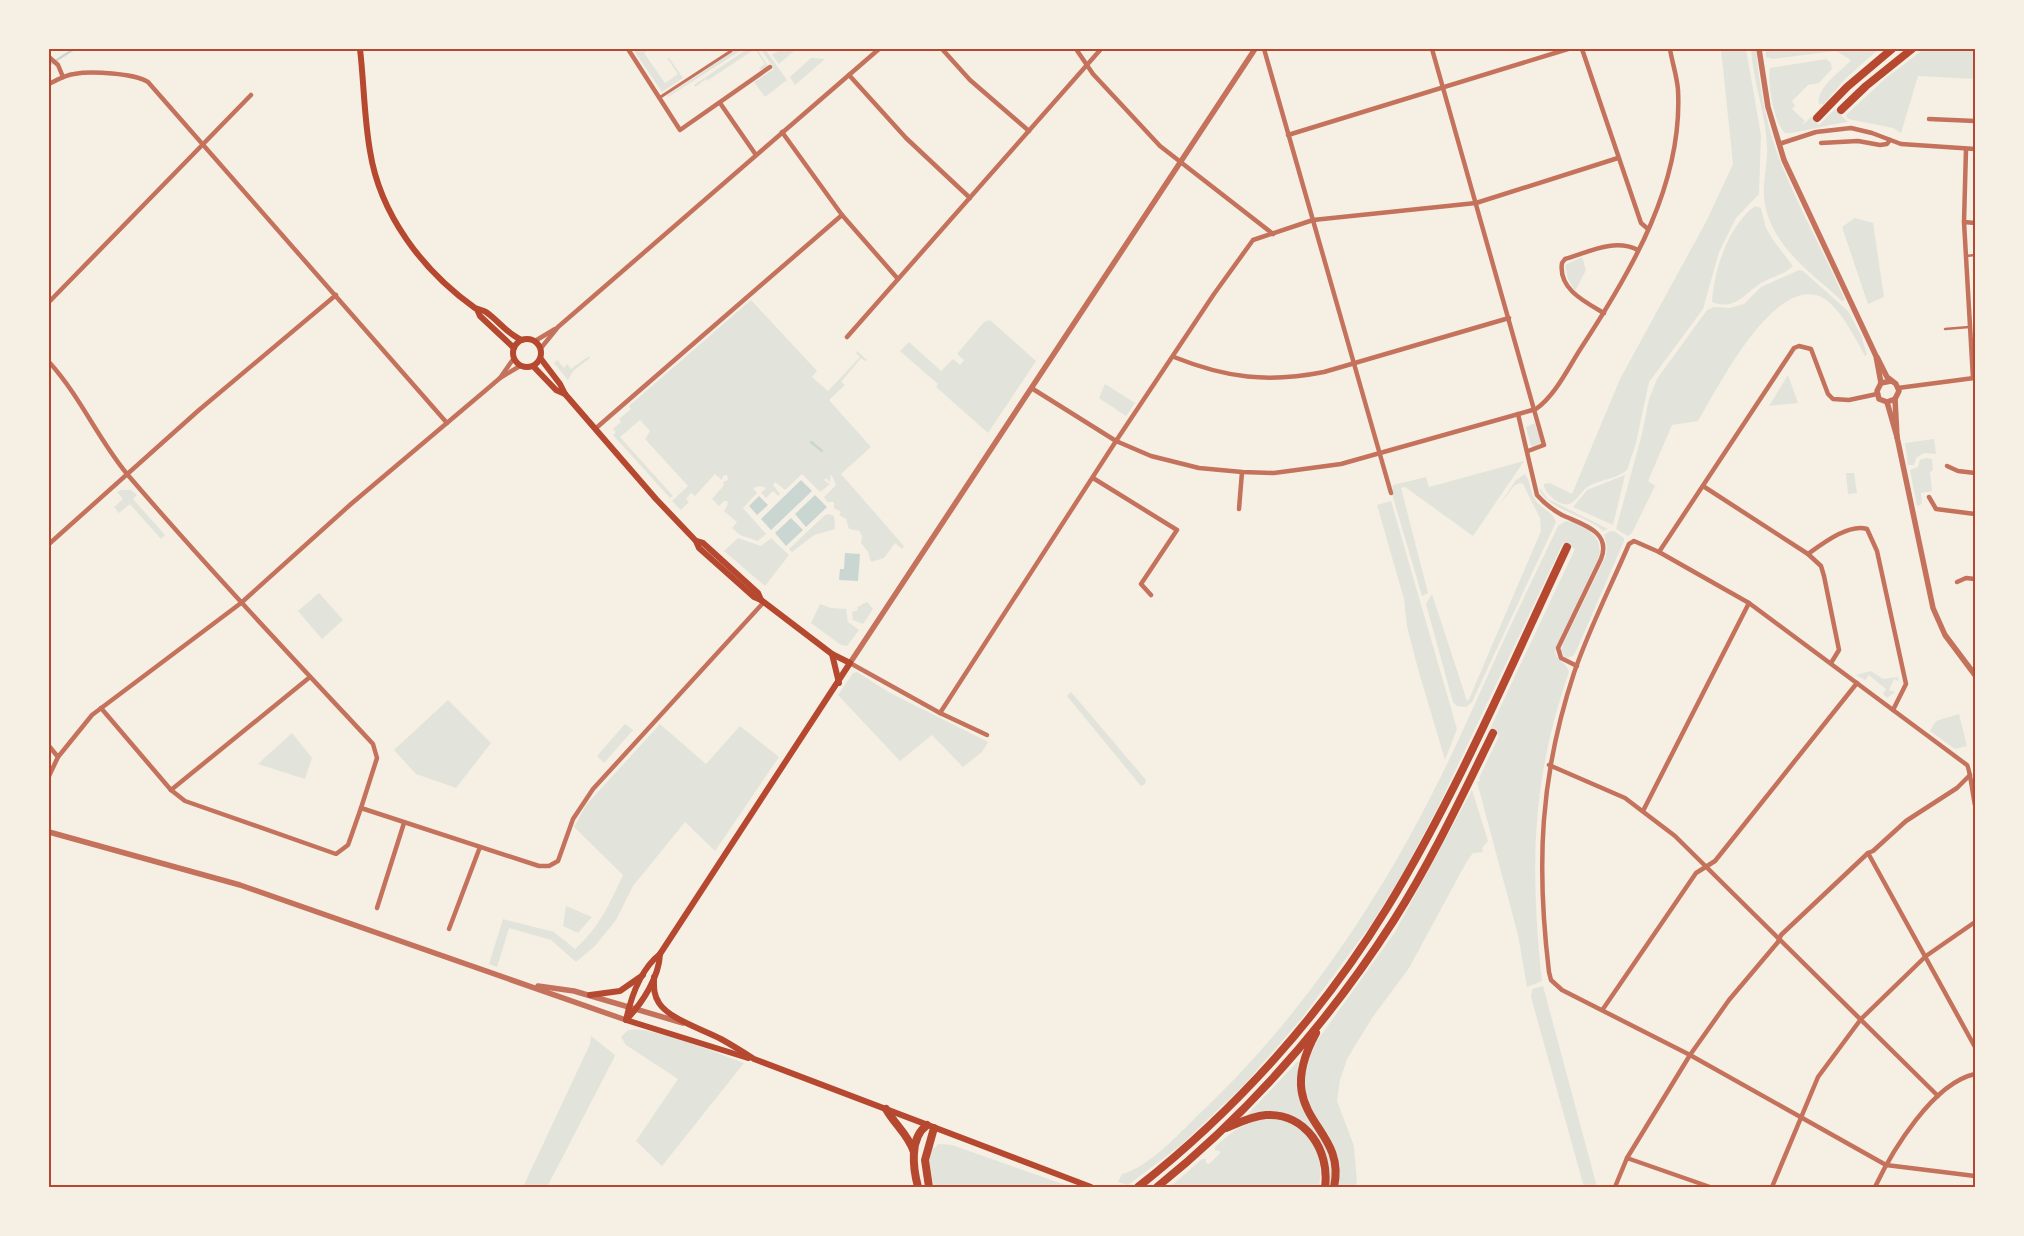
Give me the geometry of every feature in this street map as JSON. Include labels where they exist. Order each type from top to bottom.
[{"type":"highway","points":[[1817,118],[1847,87],[1892,49]]},
{"type":"highway","points":[[1841,110],[1866,86],[1912,49]]},
{"type":"highway","points":[[1138,1187],[1197,1137],[1270,1063],[1310,1016],[1362,946],[1391,901],[1437,818],[1567,547]]},
{"type":"highway","points":[[1157,1187],[1221,1130],[1278,1072],[1324,1018],[1406,900],[1439,841],[1493,733]]},
{"type":"highway","points":[[1324,1018],[1304,1056],[1300,1090],[1307,1109],[1331,1150],[1335,1171],[1334,1187]]},
{"type":"highway","points":[[886,1110],[893,1122],[910,1140],[914,1154],[918,1187]]},
{"type":"highway","points":[[1221,1130],[1250,1118],[1266,1115],[1282,1117],[1299,1124],[1311,1135],[1322,1151],[1326,1169],[1325,1187]]},
{"type":"highway","points":[[914,1154],[918,1133],[930,1126]]},
{"type":"highway","points":[[929,1187],[925,1160],[930,1126]]},
{"type":"main road","points":[[360,49],[370,152],[381,193],[390,214],[408,241],[446,282],[477,309],[485,312],[513,336],[522,340],[535,341],[541,348],[540,359],[533,366],[520,366],[514,358],[514,348],[522,340]]},
{"type":"main road","points":[[477,309],[480,316],[514,348]]},
{"type":"main road","points":[[540,359],[560,384],[565,394],[660,504],[696,541],[703,543],[758,592],[763,601],[832,654],[850,663],[660,954],[651,961],[629,1007],[626,1020]]},
{"type":"main road","points":[[533,366],[556,390],[565,394]]},
{"type":"main road","points":[[832,654],[839,682]]},
{"type":"main road","points":[[626,1020],[636,1010],[660,967],[660,954]]},
{"type":"main road","points":[[590,995],[620,990],[643,976]]},
{"type":"main road","points":[[654,977],[654,990],[660,1005],[686,1024],[722,1039],[754,1059]]},
{"type":"main road","points":[[626,1020],[754,1059],[1091,1187]]},
{"type":"street","points":[[628,49],[680,130],[770,67]]},
{"type":"street","points":[[535,341],[558,327],[879,49]]},
{"type":"street","points":[[942,49],[970,80],[1029,131]]},
{"type":"street","points":[[1076,49],[1093,74],[1160,146],[1273,234]]},
{"type":"street","points":[[847,336],[1101,49]]},
{"type":"street","points":[[987,735],[940,713],[850,663],[1033,389],[1256,49]]},
{"type":"street","points":[[1264,49],[1391,493]]},
{"type":"street","points":[[1432,49],[1536,409],[1544,445],[1528,451]]},
{"type":"street","points":[[1288,135],[1568,49]]},
{"type":"street","points":[[1582,49],[1641,223],[1648,229]]},
{"type":"street","points":[[1033,389],[1116,441],[1151,456],[1199,468],[1242,472],[1310,470],[1380,453],[1536,409],[1549,396],[1604,313],[1638,250],[1660,202],[1669,173],[1677,128],[1678,89],[1670,49]]},
{"type":"street","points":[[1759,49],[1765,92],[1779,144],[1795,187],[1876,356],[1891,382],[1898,388],[1974,378],[1965,256],[1966,149]]},
{"type":"street","points":[[660,98],[731,51]]},
{"type":"street","points":[[51,58],[58,65],[63,77]]},
{"type":"street","points":[[49,84],[63,77],[79,73],[139,77],[148,82],[447,423]]},
{"type":"street","points":[[849,75],[906,138],[970,198]]},
{"type":"street","points":[[49,302],[251,95]]},
{"type":"street","points":[[720,103],[756,155]]},
{"type":"street","points":[[1929,119],[1975,121]]},
{"type":"street","points":[[1779,144],[1816,132],[1844,128],[1858,129],[1904,145],[1975,149]]},
{"type":"street","points":[[782,132],[842,215],[898,280]]},
{"type":"street","points":[[1821,143],[1858,142],[1880,146],[1887,144],[1890,140]]},
{"type":"street","points":[[940,713],[1116,441],[1174,357],[1212,297],[1253,240],[1313,220],[1476,203],[1618,158]]},
{"type":"street","points":[[595,429],[842,215]]},
{"type":"street","points":[[1964,222],[1975,223]]},
{"type":"street","points":[[1604,313],[1570,290],[1562,274],[1562,263],[1565,259],[1611,245],[1623,245],[1638,250]]},
{"type":"street","points":[[49,544],[200,410],[336,295]]},
{"type":"street","points":[[1174,357],[1205,369],[1246,378],[1276,379],[1324,372],[1509,318]]},
{"type":"street","points":[[541,348],[558,327]]},
{"type":"street","points":[[1659,552],[1794,348],[1799,346],[1812,349],[1828,394],[1833,399],[1849,400],[1877,394]]},
{"type":"street","points":[[1876,356],[1881,384],[1877,394]]},
{"type":"street","points":[[500,378],[514,358]]},
{"type":"street","points":[[49,362],[104,444],[128,474],[241,603],[375,747],[377,758],[348,845],[336,854],[185,801],[172,790],[101,708]]},
{"type":"street","points":[[49,776],[58,757],[82,726],[101,708],[241,603],[269,576],[447,423],[500,378],[520,366]]},
{"type":"street","points":[[1881,384],[1891,382]]},
{"type":"street","points":[[1897,438],[1895,399],[1898,388]]},
{"type":"street","points":[[1877,394],[1880,399],[1887,402],[1895,399]]},
{"type":"street","points":[[1887,402],[1897,438],[1938,622],[1975,675]]},
{"type":"street","points":[[1518,414],[1537,495],[1544,503],[1561,515],[1596,530],[1603,543],[1601,559],[1558,648],[1561,658],[1577,666]]},
{"type":"street","points":[[1947,466],[1958,471],[1975,473]]},
{"type":"street","points":[[1239,509],[1242,472]]},
{"type":"street","points":[[1093,478],[1177,530],[1141,584],[1151,595]]},
{"type":"street","points":[[1703,486],[1808,554],[1821,566],[1840,650],[1831,663]]},
{"type":"street","points":[[1929,497],[1936,509],[1975,514]]},
{"type":"street","points":[[1808,554],[1821,544],[1858,528],[1867,530],[1870,533],[1877,551],[1906,684],[1893,710]]},
{"type":"street","points":[[1975,805],[1970,784],[1973,775],[1967,765],[1749,603],[1659,552],[1634,541],[1630,544],[1577,666],[1559,724],[1549,765],[1543,816],[1541,883],[1544,930],[1551,980],[1562,990],[1690,1055],[1886,1165],[1975,1176]]},
{"type":"street","points":[[1957,582],[1966,578],[1975,579]]},
{"type":"street","points":[[361,808],[539,866],[549,866],[558,861],[573,819],[600,782],[763,601]]},
{"type":"street","points":[[1643,811],[1749,603]]},
{"type":"street","points":[[172,790],[310,677]]},
{"type":"street","points":[[1603,1010],[1696,873],[1715,861],[1857,683]]},
{"type":"street","points":[[49,746],[58,757]]},
{"type":"street","points":[[1549,765],[1618,795],[1643,811],[1675,836],[1938,1096]]},
{"type":"street","points":[[1615,1187],[1616,1180],[1627,1158],[1690,1055],[1729,1000],[1779,938],[1868,852],[1873,851],[1906,821],[1957,788],[1973,775]]},
{"type":"street","points":[[377,908],[404,823]]},
{"type":"street","points":[[49,832],[240,885],[626,1020]]},
{"type":"street","points":[[449,928],[480,847]]},
{"type":"street","points":[[1868,852],[1975,1047]]},
{"type":"street","points":[[1772,1187],[1818,1077],[1861,1019],[1926,956],[1975,922]]},
{"type":"street","points":[[533,986],[556,988],[590,995],[686,1024]]},
{"type":"street","points":[[1875,1187],[1886,1165],[1910,1129],[1938,1096],[1965,1076],[1975,1074]]},
{"type":"street","points":[[1627,1158],[1710,1187]]},
{"type":"lane","points":[[1965,256],[1975,255]]},
{"type":"lane","points":[[1945,329],[1971,327]]},
{"type":"shaded area","points":[[633,49],[650,49],[644,53],[665,83],[678,74],[667,58],[669,58],[683,78],[662,92]]},
{"type":"shaded area","points":[[736,49],[743,49],[667,96]]},
{"type":"shaded area","points":[[747,49],[755,49],[695,87],[694,85]]},
{"type":"shaded area","points":[[755,49],[757,49],[768,66],[761,70],[759,68],[765,64]]},
{"type":"shaded area","points":[[761,49],[765,49],[787,80],[765,97],[754,82],[774,69]]},
{"type":"shaded area","points":[[781,49],[796,49],[779,64],[772,55]]},
{"type":"shaded area","points":[[1721,49],[1746,49],[1761,135],[1759,194],[1736,218],[1719,252],[1703,309],[1649,382],[1636,443],[1627,470],[1618,476],[1586,488],[1572,503],[1561,503],[1549,495],[1544,484],[1550,483],[1572,494],[1620,379],[1707,220],[1733,164]]},
{"type":"shaded area","points":[[1751,49],[1756,49],[1763,100],[1776,150],[1845,300],[1842,301],[1795,258],[1776,234],[1769,220],[1764,197],[1767,154],[1766,135]]},
{"type":"shaded area","points":[[1766,49],[1879,49],[1846,78],[1823,105],[1821,103],[1819,105],[1819,98],[1825,86],[1851,60],[1836,51],[1773,59],[1766,57]]},
{"type":"shaded area","points":[[1924,49],[1975,49],[1975,79],[1918,76],[1901,133],[1893,128],[1848,119],[1846,115],[1886,78]]},
{"type":"shaded area","points":[[811,58],[825,59],[795,85],[790,77]]},
{"type":"shaded area","points":[[1826,59],[1831,63],[1832,69],[1819,83],[1808,85],[1792,101],[1795,106],[1792,109],[1805,121],[1802,126],[1811,117],[1819,125],[1835,109],[1848,122],[1785,133],[1778,121],[1772,102],[1770,68]]},
{"type":"shaded area","points":[[1755,206],[1761,208],[1766,228],[1793,266],[1786,272],[1761,283],[1733,303],[1720,304],[1712,302],[1719,263],[1724,250],[1737,225]]},
{"type":"shaded area","points":[[1855,218],[1873,223],[1884,297],[1868,304],[1842,227]]},
{"type":"shaded area","points":[[1582,257],[1586,270],[1575,291],[1568,279],[1565,265]]},
{"type":"shaded area","points":[[1799,270],[1803,271],[1848,311],[1861,335],[1867,355],[1865,356],[1852,331],[1840,314],[1826,300],[1819,296],[1801,295],[1783,304],[1765,320],[1748,340],[1732,363],[1698,421],[1672,425],[1648,481],[1655,486],[1632,533],[1628,536],[1616,529],[1642,434],[1649,399],[1657,379],[1707,310],[1714,307],[1730,308],[1744,304],[1761,287]]},
{"type":"shaded area","points":[[751,300],[817,371],[812,377],[828,391],[860,357],[856,353],[857,351],[867,360],[865,361],[861,358],[841,382],[845,385],[829,400],[871,447],[841,474],[904,546],[902,549],[895,543],[884,558],[871,562],[868,552],[861,543],[862,536],[859,531],[849,529],[846,519],[839,515],[841,512],[834,508],[834,502],[827,502],[824,497],[836,485],[831,474],[830,482],[826,478],[824,480],[830,484],[820,492],[802,474],[785,490],[775,482],[773,485],[780,494],[778,496],[773,491],[766,498],[761,493],[766,488],[760,486],[753,488],[757,493],[743,508],[766,534],[758,541],[740,535],[732,528],[737,522],[724,511],[728,504],[727,501],[724,501],[719,506],[712,499],[724,485],[723,482],[728,480],[727,475],[723,476],[722,480],[715,474],[695,496],[691,493],[686,499],[689,502],[681,510],[672,501],[688,486],[645,439],[650,431],[640,420],[620,437],[673,496],[670,498],[613,435],[616,432],[613,429],[621,422],[619,419],[631,409],[629,406]]},
{"type":"shaded area","points":[[990,320],[1036,361],[988,433],[936,387],[938,384],[900,351],[909,342],[941,371],[953,359],[960,365],[964,360],[957,354],[984,322]]},
{"type":"shaded area","points":[[589,356],[590,358],[573,371],[568,380],[554,363],[557,360],[564,368],[567,364],[571,369]]},
{"type":"shaded area","points":[[1788,375],[1798,403],[1769,406]]},
{"type":"shaded area","points":[[1105,384],[1135,403],[1126,416],[1099,398]]},
{"type":"shaded area","points":[[1535,423],[1542,443],[1534,447],[1531,446],[1526,427]]},
{"type":"shaded area","points":[[1934,439],[1936,454],[1924,453],[1916,458],[1914,465],[1908,465],[1905,443]]},
{"type":"shaded area","points":[[1932,459],[1933,470],[1930,472],[1932,491],[1921,493],[1922,504],[1917,506],[1910,470],[1918,467],[1920,460]]},
{"type":"shaded area","points":[[1524,461],[1473,536],[1405,487],[1401,488],[1428,593],[1422,596],[1392,494],[1393,485],[1426,477],[1429,487]]},
{"type":"shaded area","points":[[1846,473],[1854,473],[1857,493],[1848,494]]},
{"type":"shaded area","points":[[1525,474],[1536,501],[1556,522],[1472,702],[1466,707],[1457,706],[1453,702],[1426,604],[1432,594],[1467,701],[1541,531],[1540,518],[1523,484],[1519,483],[1514,486],[1498,507],[1516,480]]},
{"type":"shaded area","points":[[1625,475],[1613,525],[1573,507],[1587,490]]},
{"type":"shaded area","points":[[801,480],[812,491],[771,530],[761,519]]},
{"type":"shaded area","points":[[1539,487],[1548,499],[1608,529],[1603,531],[1588,521],[1548,501]]},
{"type":"shaded area","points":[[131,490],[137,495],[133,499],[165,535],[161,539],[130,504],[119,513],[114,507],[123,499],[117,492]]},
{"type":"shaded area","points":[[815,495],[827,507],[806,527],[795,514]]},
{"type":"shaded area","points":[[759,496],[768,505],[757,515],[749,506]]},
{"type":"shaded area","points":[[1391,501],[1457,729],[1445,760],[1418,669],[1407,626],[1404,599],[1377,505]]},
{"type":"shaded area","points":[[825,515],[834,516],[835,529],[814,535],[792,552],[789,549]]},
{"type":"shaded area","points":[[791,518],[803,530],[786,546],[775,533]]},
{"type":"shaded area","points":[[1566,521],[1580,525],[1592,533],[1599,543],[1600,550],[1599,557],[1555,649],[1557,656],[1569,672],[1556,712],[1547,750],[1537,825],[1535,862],[1536,900],[1542,981],[1527,987],[1518,935],[1477,782],[1480,781],[1479,778],[1499,736],[1490,729],[1575,549],[1563,543],[1438,807],[1403,873],[1370,926],[1302,1018],[1243,1086],[1181,1145],[1128,1185],[1118,1182],[1122,1174],[1142,1165],[1162,1150],[1266,1045],[1328,966],[1356,925],[1408,839],[1431,796],[1558,526]]},
{"type":"shaded area","points":[[1614,531],[1624,538],[1624,541],[1577,649],[1573,656],[1566,658],[1561,651],[1564,642],[1606,556],[1607,546],[1604,535]]},
{"type":"shaded area","points":[[738,538],[761,546],[771,538],[789,555],[765,586],[724,551]]},
{"type":"shaded area","points":[[845,553],[860,554],[858,581],[839,580],[840,569],[844,569]]},
{"type":"shaded area","points":[[319,593],[343,620],[322,639],[298,611]]},
{"type":"shaded area","points":[[867,602],[873,609],[863,624],[853,620],[852,612],[858,610],[857,607]]},
{"type":"shaded area","points":[[820,604],[831,608],[846,609],[848,622],[859,630],[847,646],[841,645],[811,623]]},
{"type":"shaded area","points":[[1871,671],[1883,679],[1898,677],[1899,681],[1894,679],[1889,690],[1895,692],[1887,698],[1883,694],[1886,689],[1869,675],[1865,680],[1856,675]]},
{"type":"shaded area","points":[[857,672],[890,693],[988,742],[982,752],[963,767],[932,735],[900,761],[838,695],[853,673]]},
{"type":"shaded area","points":[[1071,692],[1146,780],[1145,784],[1141,786],[1067,696]]},
{"type":"shaded area","points":[[448,700],[491,743],[456,788],[416,774],[394,750]]},
{"type":"shaded area","points":[[1959,714],[1967,746],[1955,749],[1930,731],[1936,721]]},
{"type":"shaded area","points":[[625,724],[633,730],[604,763],[597,756]]},
{"type":"shaded area","points":[[660,724],[706,764],[740,726],[779,757],[715,851],[685,822],[633,886],[616,920],[595,946],[576,962],[551,940],[509,928],[497,967],[489,964],[503,919],[554,932],[575,949],[591,933],[623,875],[574,827],[586,805]]},
{"type":"shaded area","points":[[292,733],[312,758],[305,779],[258,764]]},
{"type":"shaded area","points":[[1472,790],[1488,841],[1482,848],[1483,852],[1473,853],[1467,861],[1409,968],[1372,1018],[1347,1059],[1340,1080],[1337,1101],[1354,1146],[1357,1182],[1356,1187],[1338,1187],[1338,1167],[1306,1097],[1303,1072],[1317,1041],[1395,932]]},
{"type":"shaded area","points":[[566,906],[592,917],[578,933],[563,926]]},
{"type":"shaded area","points":[[1543,986],[1597,1187],[1584,1187],[1531,997],[1532,989]]},
{"type":"shaded area","points":[[628,1030],[639,1030],[668,1036],[744,1063],[662,1166],[636,1141],[678,1079],[626,1045],[621,1037]]},
{"type":"shaded area","points":[[591,1036],[615,1055],[614,1058],[547,1187],[523,1187],[590,1044]]},
{"type":"shaded area","points":[[1299,1060],[1298,1079],[1300,1094],[1304,1106],[1328,1149],[1332,1164],[1332,1187],[1328,1187],[1328,1162],[1325,1152],[1315,1134],[1299,1121],[1247,1115]]},
{"type":"shaded area","points":[[1274,1118],[1287,1122],[1297,1128],[1313,1142],[1320,1162],[1319,1187],[1170,1187],[1202,1159],[1206,1159],[1206,1163],[1209,1164],[1221,1152],[1215,1150],[1215,1147],[1242,1126]]},
{"type":"shaded area","points":[[938,1144],[952,1145],[1071,1187],[934,1187],[929,1161],[933,1147],[935,1148]]},
{"type":"waterway","points":[[49,65],[74,49]]},
{"type":"waterway","points":[[811,442],[822,451]]}]
